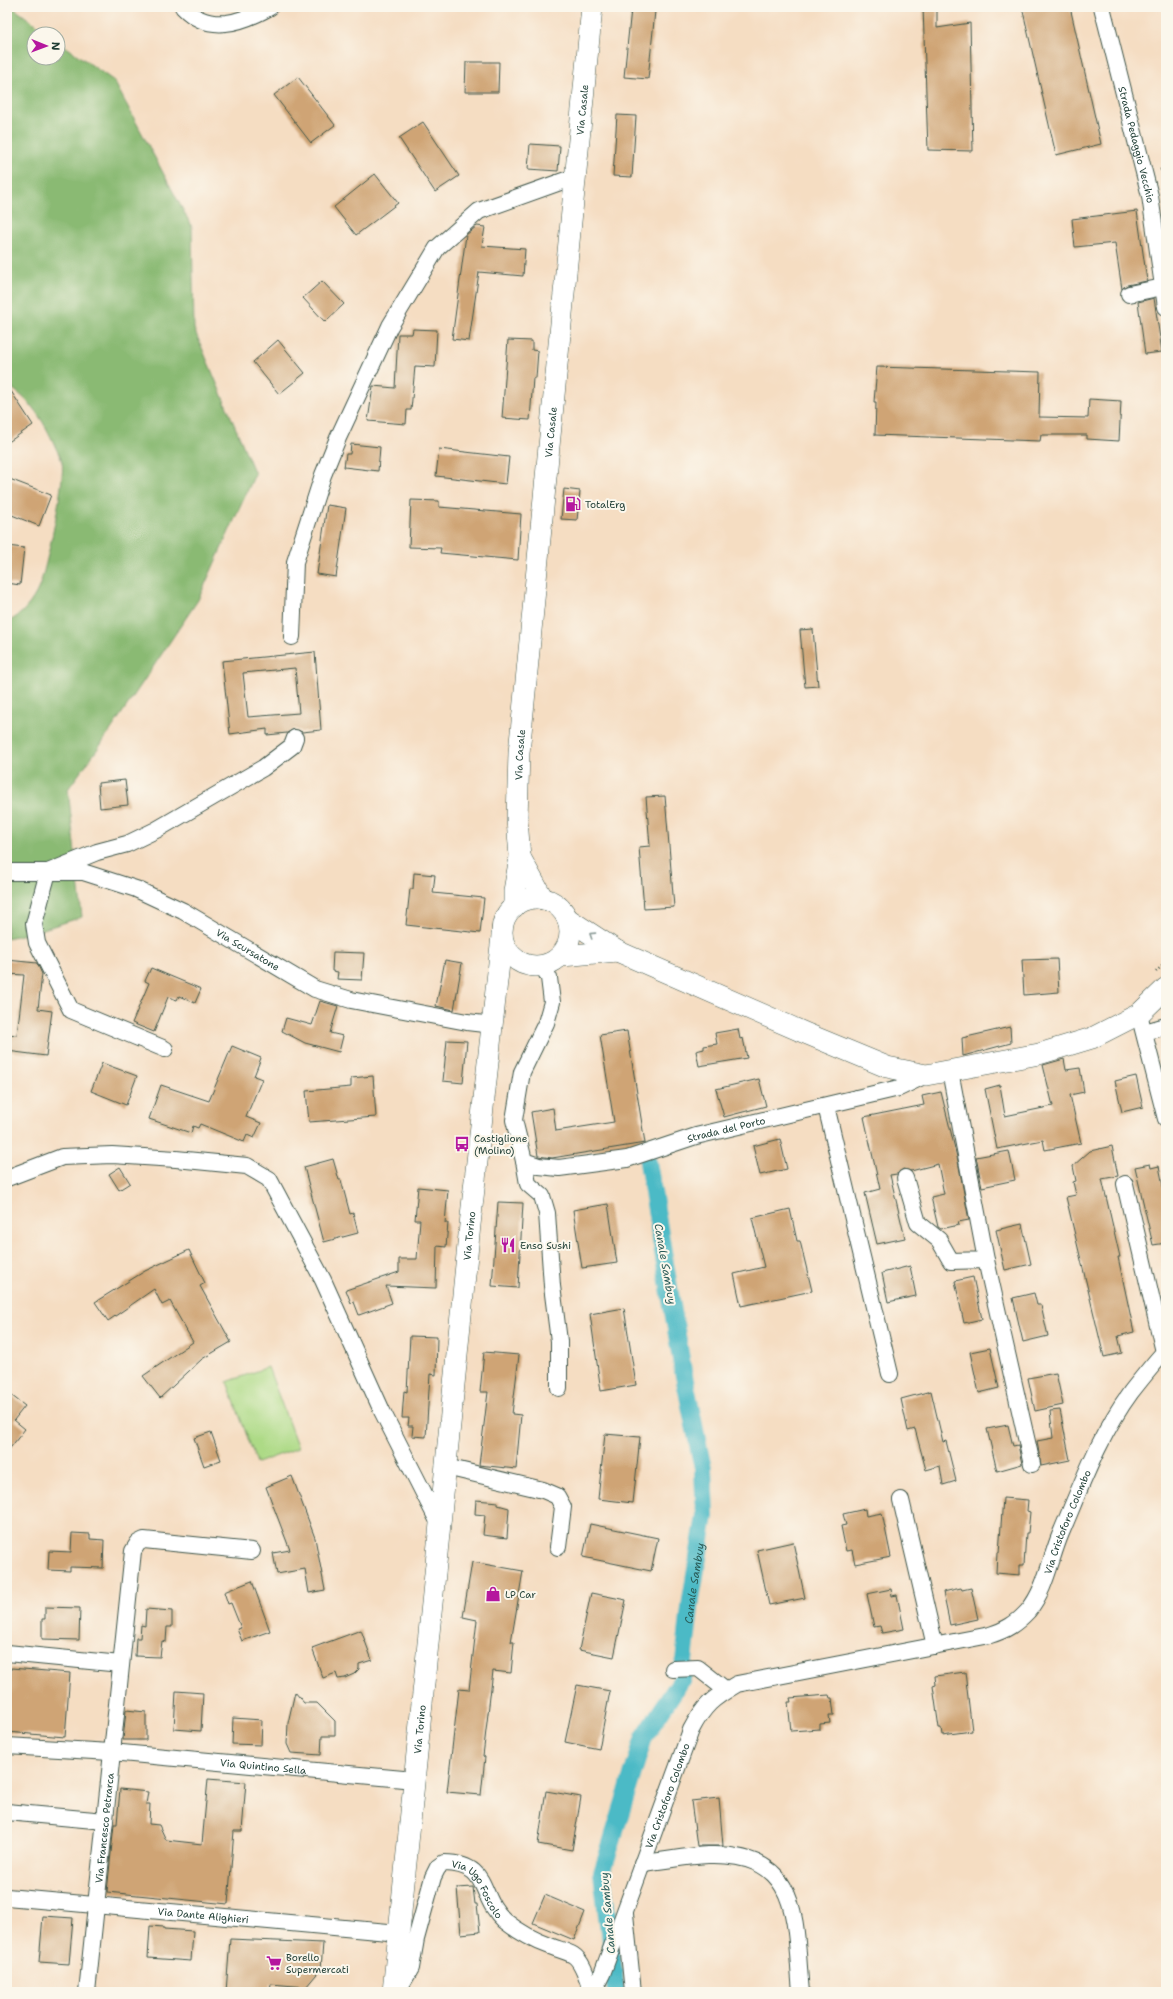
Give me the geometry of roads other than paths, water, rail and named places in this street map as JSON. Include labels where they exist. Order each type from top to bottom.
[{"type":"main road","name":"Via Casale","points":[[520,857],[516,819],[519,753],[577,176],[592,7]]},
{"type":"main road","points":[[520,857],[543,899]]},
{"type":"main road","points":[[514,907],[514,891],[520,857]]},
{"type":"main road","points":[[568,919],[570,938],[567,948],[562,956],[553,962],[543,966],[532,966],[520,963],[505,947],[502,936],[503,926],[507,915],[522,901],[532,898],[543,899],[558,906],[568,919],[617,951],[887,1067],[926,1075],[1039,1054],[1142,1023],[1166,988]]},
{"type":"main road","name":"Via Torino","points":[[393,1992],[502,936]]},
{"type":"main road","points":[[562,956],[617,951]]},
{"type":"main road","points":[[494,1015],[520,963]]},
{"type":"street","points":[[183,7],[191,16],[210,23],[232,23],[254,16],[270,7]]},
{"type":"street","name":"Strada Pedaggio Vecchio","points":[[1102,7],[1150,196],[1166,307]]},
{"type":"street","points":[[292,638],[295,562],[323,475],[338,438],[390,326],[437,248],[479,211],[577,176]]},
{"type":"street","points":[[1128,294],[1163,287]]},
{"type":"street","points":[[165,1049],[72,1010],[38,943],[34,924],[48,872],[97,852],[127,844],[156,830],[263,768],[292,746],[295,738]]},
{"type":"street","name":"Via Scursatone","points":[[7,872],[82,872],[136,889],[183,911],[315,989],[351,1000],[467,1022],[494,1015]]},
{"type":"street","points":[[543,966],[549,978],[552,1002],[546,1023],[522,1072],[514,1120],[528,1184],[542,1196],[547,1213],[552,1286],[559,1341],[559,1388]]},
{"type":"street","points":[[1166,1026],[1142,1023],[1166,1119]]},
{"type":"street","points":[[950,1071],[986,1260],[1032,1464]]},
{"type":"street","name":"Strada del Porto","points":[[524,1161],[539,1166],[559,1168],[627,1159],[696,1136],[899,1088],[926,1075]]},
{"type":"street","points":[[826,1106],[890,1374]]},
{"type":"street","points":[[7,1178],[62,1157],[112,1155],[176,1159],[247,1166],[269,1179],[323,1280],[382,1411],[440,1527]]},
{"type":"street","points":[[905,1178],[918,1223],[939,1240],[951,1261],[986,1260]]},
{"type":"street","points":[[1125,1184],[1165,1351]]},
{"type":"street","name":"Via Cristoforo Colombo","points":[[593,1992],[602,1974],[691,1730],[699,1714],[715,1697],[737,1684],[990,1635],[1008,1629],[1028,1610],[1047,1577],[1060,1536],[1085,1477],[1108,1430],[1131,1393],[1165,1351]]},
{"type":"street","points":[[446,1467],[542,1490],[557,1496],[563,1507],[558,1547]]},
{"type":"street","points":[[901,1500],[935,1646]]},
{"type":"street","name":"Via Francesco Petrarca","points":[[87,1992],[133,1551],[138,1543],[144,1540],[252,1551]]},
{"type":"street","points":[[7,1653],[121,1664]]},
{"type":"street","points":[[673,1669],[698,1668],[726,1690]]},
{"type":"street","name":"Via Quintino Sella","points":[[7,1746],[111,1752],[414,1780]]},
{"type":"street","points":[[7,1812],[104,1821]]},
{"type":"street","points":[[642,1863],[709,1855],[748,1858],[764,1866],[780,1878],[788,1895],[794,1920],[801,1992]]},
{"type":"street","name":"Via Ugo Foscolo","points":[[397,1992],[411,1968],[416,1939],[433,1877],[438,1868],[444,1863],[454,1863],[470,1867],[477,1874],[487,1896],[504,1919],[522,1934],[574,1955],[583,1969],[593,1992]]},
{"type":"street","name":"Via Dante Alighieri","points":[[7,1897],[399,1933]]},
{"type":"street","name":"Via Cristoforo Colombo","points":[[625,1911],[633,1992]]},
{"type":"waterway","name":"Canale Sambuy","points":[[616,1992],[602,1873],[644,1737],[682,1679],[691,1599],[705,1516],[703,1469],[683,1371],[648,1162]]},
{"type":"place","name":"TotalErg","points":[[573,504]]},
{"type":"place","name":"Castiglione (Molino)","points":[[462,1144]]},
{"type":"place","name":"Enso Sushi","points":[[508,1245]]},
{"type":"place","name":"LP Car","points":[[493,1594]]},
{"type":"place","name":"Borello Supermercati","points":[[274,1963]]}]
